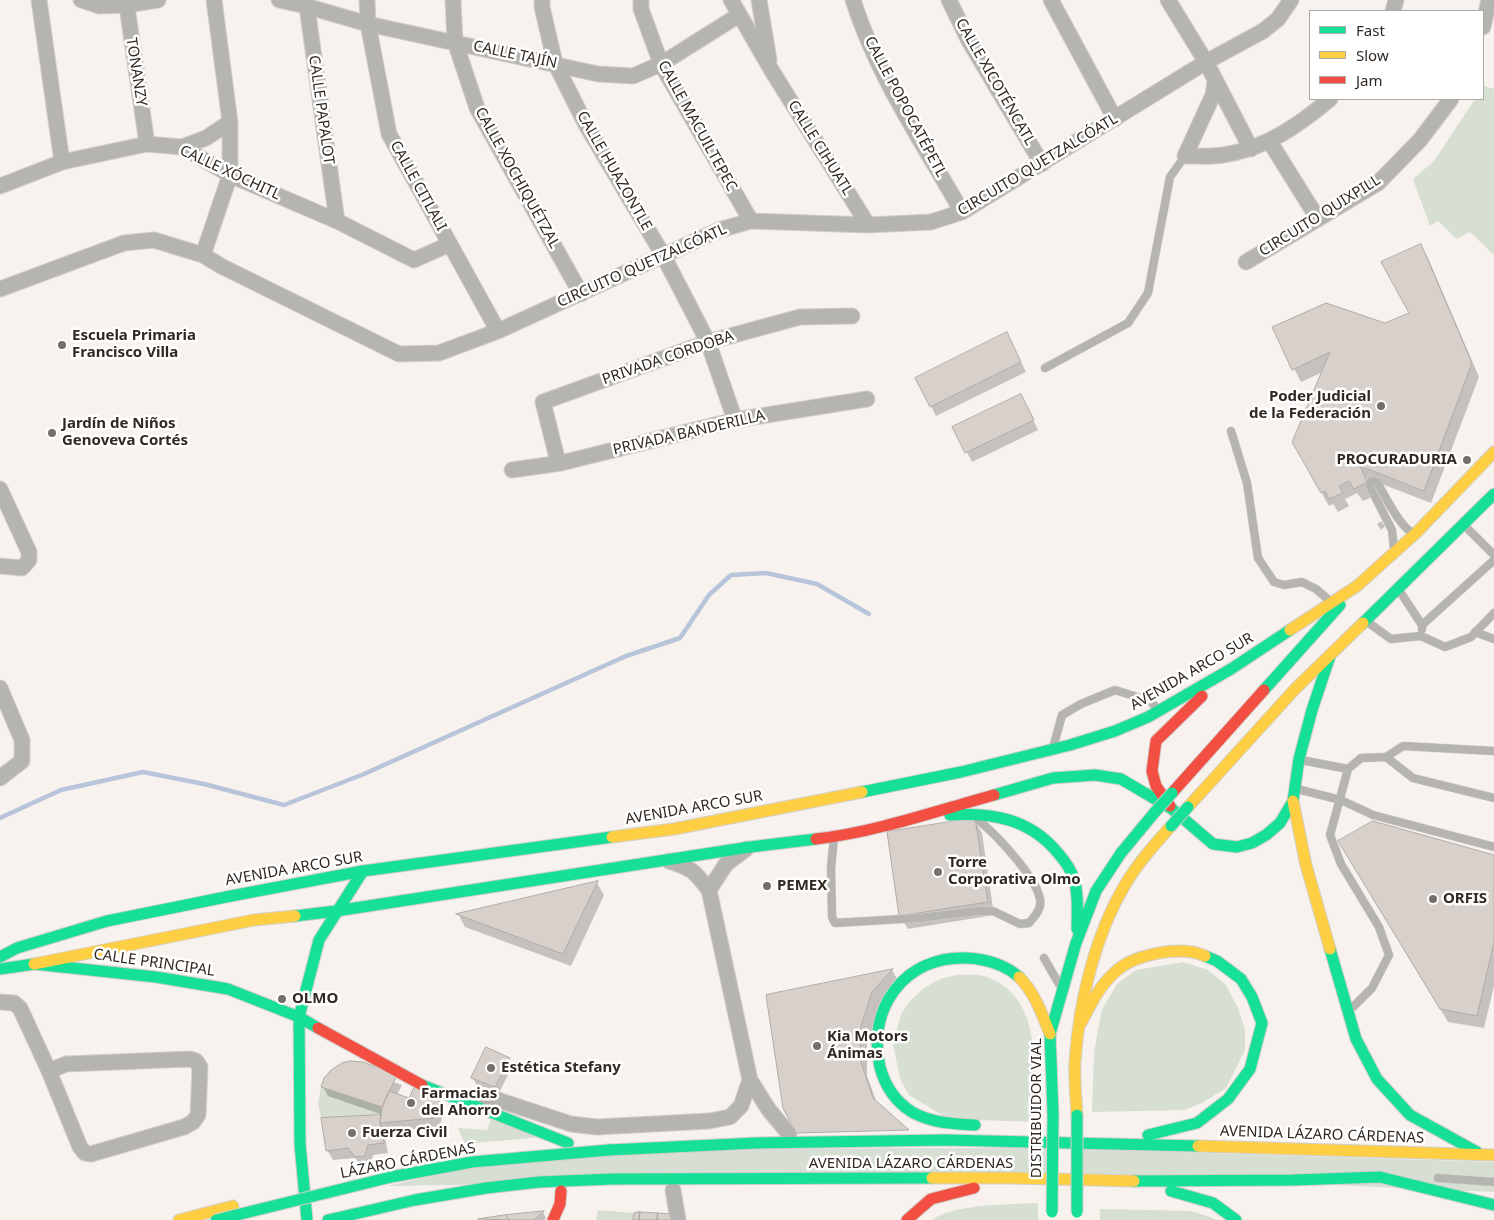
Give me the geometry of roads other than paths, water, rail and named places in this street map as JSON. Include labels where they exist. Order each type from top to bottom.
[{"type":"main road","name":"AVENIDA ARCO SUR","points":[[1155,812],[1335,605],[1416,533],[1494,452]]},
{"type":"main road","points":[[1078,1216],[1076,1054],[1080,1023],[1089,979],[1100,940],[1118,900],[1138,865],[1296,688],[1494,494]]},
{"type":"main road","name":"AVENIDA ARCO SUR","points":[[0,957],[17,948],[107,921],[231,896],[363,871],[674,829],[960,772],[1053,749],[1115,731],[1159,710],[1231,669],[1335,605]]},
{"type":"main road","points":[[1330,656],[1312,710],[1299,760],[1293,801],[1306,866],[1356,1039],[1377,1079],[1410,1116],[1489,1155]]},
{"type":"main road","points":[[1172,809],[1156,786],[1152,771],[1156,741],[1189,707],[1231,669]]},
{"type":"main road","points":[[34,964],[254,920],[336,911],[750,847],[834,837],[900,821],[1053,778],[1095,775],[1121,779],[1172,809],[1213,844],[1237,847],[1252,843],[1280,823],[1293,801]]},
{"type":"main road","name":"DISTRIBUIDOR VIAL","points":[[1052,1216],[1053,1113],[1050,1034],[1076,943],[1096,891],[1121,853],[1155,812]]},
{"type":"main road","points":[[900,821],[971,814],[1010,818],[1034,829],[1050,841],[1074,877],[1077,904],[1076,943]]},
{"type":"main road","points":[[307,1220],[300,1144],[298,1017],[319,940],[363,871]]},
{"type":"main road","points":[[1080,1023],[1100,988],[1114,972],[1135,960],[1166,951],[1196,952],[1217,961],[1241,979],[1252,997],[1262,1023],[1250,1069],[1228,1099],[1198,1123],[1113,1144]]},
{"type":"main road","points":[[985,1126],[943,1122],[925,1118],[899,1102],[888,1089],[878,1063],[876,1033],[882,1009],[895,988],[916,969],[945,958],[972,958],[996,963],[1015,974],[1029,990],[1040,1007],[1050,1034]]},
{"type":"main road","name":"CALLE PRINCIPAL","points":[[0,969],[34,964],[156,977],[228,989],[298,1017],[414,1082],[442,1095],[568,1143]]},
{"type":"main road","points":[[542,1144],[718,1135],[1012,1131],[1027,1142]]},
{"type":"main road","name":"AVENIDA LÁZARO CÁRDENAS","points":[[609,1150],[756,1143],[946,1140],[1489,1155]]},
{"type":"main road","points":[[179,1220],[324,1183],[436,1158],[514,1147]]},
{"type":"main road","name":"LÁZARO CÁRDENAS","points":[[216,1220],[409,1174],[472,1162],[609,1150]]},
{"type":"main road","name":"AVENIDA LÁZARO CÁRDENAS","points":[[328,1220],[415,1200],[486,1188],[540,1182],[612,1185],[741,1179],[1012,1178],[1128,1181],[1294,1180],[1380,1177],[1494,1205]]},
{"type":"main road","points":[[907,1220],[931,1200],[1012,1178]]},
{"type":"main road","points":[[646,1190],[716,1189],[741,1179]]},
{"type":"main road","points":[[1128,1181],[1212,1201],[1236,1220]]},
{"type":"main road","points":[[324,1183],[317,1199],[318,1209],[324,1220]]},
{"type":"main road","points":[[368,1220],[444,1203],[529,1191],[561,1191],[612,1185]]},
{"type":"main road","points":[[553,1220],[560,1204],[561,1191]]},
{"type":"main road","points":[[261,1199],[268,1204],[278,1220]]},
{"type":"street","points":[[39,0],[62,162]]},
{"type":"street","points":[[81,0],[99,6],[158,0]]},
{"type":"street","points":[[203,255],[230,174],[230,122],[214,0]]},
{"type":"street","name":"CALLE TAJÍN","points":[[279,0],[306,3],[368,24],[555,63],[598,74],[634,76],[661,64],[739,16]]},
{"type":"street","name":"CALLE CITLALI","points":[[367,0],[368,24],[389,134],[498,331]]},
{"type":"street","name":"CALLE XOCHIQUÉTZAL","points":[[454,0],[454,42],[477,108],[581,294]]},
{"type":"street","name":"CALLE HUAZONTLE","points":[[542,0],[555,63],[586,125],[663,255],[708,342],[735,420]]},
{"type":"street","name":"CALLE MACUILTEPEC","points":[[641,0],[641,9],[661,64],[750,221]]},
{"type":"street","name":"CALLE CIHUATL","points":[[732,0],[739,16],[772,71],[868,225]]},
{"type":"street","name":"CALLE CIHUATL","points":[[759,0],[772,71]]},
{"type":"street","name":"CALLE POPOCATÉPETL","points":[[853,0],[861,26],[884,75],[962,212]]},
{"type":"street","name":"CALLE XICOTÉNCATL","points":[[949,0],[969,41],[1042,164]]},
{"type":"street","points":[[1051,0],[1116,119]]},
{"type":"street","points":[[1168,0],[1206,62],[1250,149]]},
{"type":"street","name":"CIRCUITO QUETZALCÓATL","points":[[0,289],[124,243],[154,240],[203,255],[221,266],[399,354],[439,353],[498,331],[719,230],[750,221],[868,225],[931,222],[962,212],[1206,62],[1263,31],[1278,18],[1291,0]]},
{"type":"street","points":[[1484,23],[1490,0]]},
{"type":"street","name":"TONANZY","points":[[126,2],[147,144]]},
{"type":"street","name":"CALLE PAPALOT","points":[[306,3],[337,221]]},
{"type":"street","points":[[1215,82],[1213,94],[1185,156],[1222,155],[1250,149],[1270,142],[1329,100]]},
{"type":"street","name":"CIRCUITO QUIXPILL","points":[[1246,262],[1378,183],[1420,140],[1450,100]]},
{"type":"street","points":[[182,147],[206,138],[230,122]]},
{"type":"street","points":[[1270,142],[1318,219]]},
{"type":"street","name":"CALLE XÓCHITL","points":[[0,186],[62,162],[147,144],[182,147],[230,174],[337,221],[414,260],[450,244]]},
{"type":"street","name":"PRIVADA CORDOBA","points":[[559,461],[543,402],[708,342],[800,317],[852,316]]},
{"type":"street","name":"PRIVADA BANDERILLA","points":[[512,470],[559,461],[735,420],[868,399]]},
{"type":"street","points":[[0,489],[29,552],[29,560],[22,568],[0,566]]},
{"type":"street","points":[[0,688],[22,740],[22,761],[0,778]]},
{"type":"street","points":[[709,890],[726,864],[750,847]]},
{"type":"street","points":[[668,861],[688,867],[698,875],[709,890],[750,1080],[769,1110],[789,1134]]},
{"type":"street","points":[[0,1002],[14,1003],[20,1008],[49,1071],[80,1147],[85,1153],[91,1154],[184,1127],[193,1122],[198,1115],[200,1067],[196,1061],[190,1059],[66,1064],[49,1071]]},
{"type":"street","points":[[474,1106],[484,1100],[494,1099],[571,1124],[597,1127],[709,1121],[730,1117],[741,1106],[750,1080]]},
{"type":"street","points":[[673,1190],[678,1220]]},
{"type":"lane","points":[[1045,368],[1128,324],[1148,293],[1170,178],[1185,156]]},
{"type":"lane","points":[[1231,431],[1247,482],[1258,558],[1274,582],[1284,585],[1302,582],[1316,589],[1335,605]]},
{"type":"lane","points":[[1395,553],[1392,530],[1370,482],[1376,482],[1402,524],[1410,532],[1416,533]]},
{"type":"lane","points":[[1464,525],[1494,555]]},
{"type":"lane","points":[[1422,625],[1494,560]]},
{"type":"lane","points":[[1398,588],[1422,625],[1421,636]]},
{"type":"lane","points":[[1365,620],[1391,639],[1421,636],[1445,647],[1471,636],[1494,614]]},
{"type":"lane","points":[[1475,632],[1494,639]]},
{"type":"lane","points":[[1053,749],[1062,715],[1081,704],[1115,690],[1150,701],[1159,710]]},
{"type":"lane","points":[[1349,1010],[1372,988],[1389,955],[1379,927],[1341,864],[1330,835],[1348,769],[1361,758],[1386,757],[1404,746],[1494,751]]},
{"type":"lane","points":[[1386,757],[1413,778],[1494,798]]},
{"type":"lane","points":[[1299,760],[1348,769]]},
{"type":"lane","points":[[1294,788],[1341,800],[1373,815],[1494,847]]},
{"type":"lane","points":[[834,837],[832,917],[835,923],[918,918],[979,911],[993,912],[1020,924],[1030,923],[1039,911],[1040,899],[1030,877],[987,827],[971,814]]},
{"type":"lane","points":[[1044,958],[1063,990]]},
{"type":"lane","points":[[1380,1177],[1396,1173]]},
{"type":"lane","points":[[1428,1176],[1443,1179],[1494,1182]]},
{"type":"waterway","points":[[0,818],[61,790],[143,772],[204,784],[284,805],[364,774],[626,656],[680,638],[709,595],[731,575],[766,573],[817,584],[869,614]]},
{"type":"place","name":"Escuela Primaria Francisco Villa","points":[[62,345]]},
{"type":"place","name":"Poder Judicial de la Federación","points":[[1381,406]]},
{"type":"place","name":"Jardín de Niños Genoveva Cortés","points":[[52,433]]},
{"type":"place","name":"PROCURADURIA","points":[[1467,460]]},
{"type":"place","name":"Torre Corporativa Olmo","points":[[938,872]]},
{"type":"place","name":"PEMEX","points":[[767,886]]},
{"type":"place","name":"ORFIS","points":[[1433,899]]},
{"type":"place","name":"OLMO","points":[[282,999]]},
{"type":"place","name":"Kia Motors Ánimas","points":[[817,1046]]},
{"type":"place","name":"Estética Stefany","points":[[491,1068]]},
{"type":"place","name":"Farmacias del Ahorro","points":[[411,1103]]},
{"type":"place","name":"Fuerza Civil","points":[[352,1133]]}]
